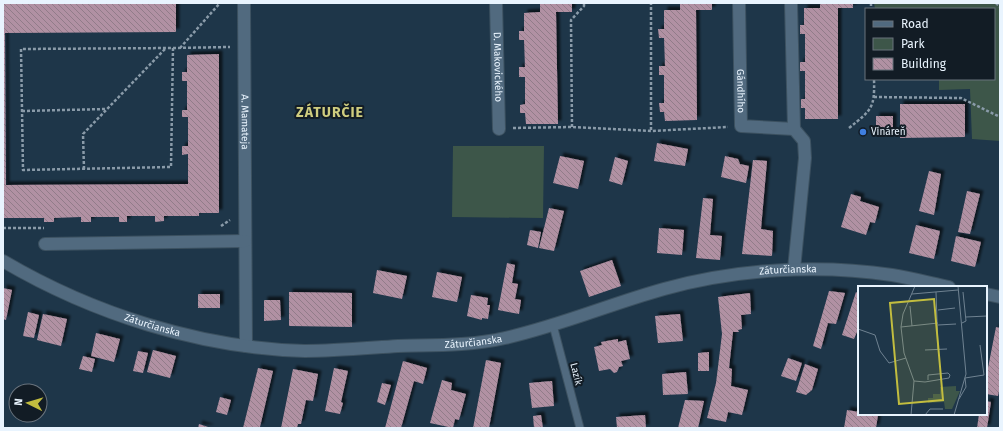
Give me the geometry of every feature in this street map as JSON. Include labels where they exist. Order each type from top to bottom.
[{"type":"street","name":"A. Mamateja","points":[[244,3],[246,346]]},
{"type":"street","name":"Gándhího","points":[[739,3],[741,126],[794,129]]},
{"type":"street","points":[[791,3],[794,129],[804,141],[805,158],[794,269]]},
{"type":"street","name":"D. Makovického","points":[[492,4],[499,129]]},
{"type":"street","points":[[45,244],[245,241]]},
{"type":"street","name":"Záturčianska","points":[[3,261],[22,272],[120,317],[204,339],[246,346],[306,351],[463,343],[503,339],[553,325],[665,289],[724,277],[794,269],[848,270],[892,275],[945,286]]},
{"type":"street","points":[[987,294],[1000,297]]},
{"type":"lane","name":"Lazík","points":[[553,325],[580,428]]},
{"type":"path","points":[[180,48],[220,3]]},
{"type":"path","points":[[572,127],[571,20],[584,4],[587,3]]},
{"type":"path","points":[[651,3],[651,131]]},
{"type":"path","points":[[996,3],[1000,7]]},
{"type":"path","points":[[173,48],[171,167],[22,170],[21,49],[233,47]]},
{"type":"path","points":[[84,169],[83,134],[166,48]]},
{"type":"path","points":[[850,128],[870,111],[874,97],[874,80]]},
{"type":"path","points":[[874,97],[961,98],[1000,117]]},
{"type":"path","points":[[22,112],[107,109]]},
{"type":"path","points":[[499,129],[572,127],[651,131],[741,126]]},
{"type":"path","points":[[218,226],[230,221],[232,216]]},
{"type":"path","points":[[3,228],[50,228]]},
{"type":"green space","points":[[874,3],[1000,3],[1000,141],[972,139],[970,89],[939,90],[939,80],[995,80],[995,8],[875,8]]},
{"type":"green space","points":[[453,146],[544,146],[543,218],[452,217]]},
{"type":"building","points":[[3,3],[176,3],[176,32],[5,33],[6,185],[188,184],[188,154],[182,155],[182,146],[188,146],[188,117],[182,117],[182,110],[187,110],[187,81],[182,81],[182,72],[187,72],[187,55],[219,54],[219,213],[199,213],[199,216],[164,216],[164,221],[155,222],[155,216],[127,216],[127,222],[119,222],[119,217],[91,217],[91,222],[81,222],[81,217],[54,218],[54,222],[44,222],[44,218],[3,218]]},
{"type":"building","points":[[540,3],[572,3],[572,12],[556,12],[558,124],[526,124],[525,113],[520,113],[520,105],[525,104],[525,77],[519,77],[519,67],[525,67],[524,40],[519,40],[519,31],[524,31],[524,13],[540,12]]},
{"type":"building","points":[[680,3],[712,3],[712,10],[696,10],[697,120],[665,121],[664,112],[660,112],[659,103],[664,103],[664,75],[659,75],[659,66],[665,66],[664,38],[659,38],[658,29],[664,29],[664,10],[680,10]]},
{"type":"building","points":[[820,3],[853,3],[853,8],[838,8],[838,119],[805,119],[805,108],[801,108],[801,99],[805,99],[805,71],[800,71],[800,62],[805,62],[805,34],[800,34],[800,25],[804,25],[804,8],[820,8]]},
{"type":"building","points":[[900,104],[965,104],[965,137],[900,138]]},
{"type":"building","points":[[876,116],[893,116],[893,136],[876,136]]},
{"type":"building","points":[[657,143],[688,149],[685,166],[654,161]]},
{"type":"building","points":[[560,156],[584,161],[578,189],[553,183]]},
{"type":"building","points":[[725,156],[738,159],[740,164],[749,166],[746,183],[721,177]]},
{"type":"building","points":[[615,157],[628,161],[622,185],[609,181]]},
{"type":"building","points":[[753,160],[767,161],[761,229],[773,231],[772,256],[742,254]]},
{"type":"building","points":[[929,171],[941,174],[934,215],[919,211]]},
{"type":"building","points":[[967,191],[980,194],[970,234],[958,232]]},
{"type":"building","points":[[851,194],[861,197],[860,201],[879,207],[875,223],[870,222],[866,235],[841,227]]},
{"type":"building","points":[[703,198],[713,199],[710,235],[722,236],[720,260],[696,258]]},
{"type":"building","points":[[549,208],[564,211],[554,251],[539,248]]},
{"type":"building","points":[[916,225],[940,231],[934,259],[909,253]]},
{"type":"building","points":[[659,228],[684,230],[682,255],[657,253]]},
{"type":"building","points":[[530,230],[541,232],[538,248],[527,245]]},
{"type":"building","points":[[956,236],[981,242],[975,267],[951,261]]},
{"type":"building","points":[[612,260],[621,286],[589,297],[580,271]]},
{"type":"building","points":[[507,263],[515,265],[512,283],[518,284],[515,299],[521,300],[519,314],[498,310]]},
{"type":"building","points":[[377,270],[407,276],[402,299],[373,293]]},
{"type":"building","points":[[437,272],[462,277],[457,302],[432,297]]},
{"type":"building","points":[[3,288],[12,290],[6,320],[3,319]]},
{"type":"building","points":[[829,291],[845,293],[836,324],[828,323],[821,349],[813,346]]},
{"type":"building","points":[[289,292],[352,293],[352,327],[289,326]]},
{"type":"building","points":[[856,292],[858,293],[858,329],[854,339],[842,335]]},
{"type":"building","points":[[750,293],[751,314],[741,315],[742,329],[738,330],[739,332],[733,332],[729,368],[732,369],[731,386],[748,390],[742,415],[728,412],[726,422],[707,418],[716,383],[722,334],[718,297]]},
{"type":"building","points":[[198,294],[220,294],[220,308],[198,308]]},
{"type":"building","points":[[471,295],[488,298],[487,305],[490,305],[488,319],[482,318],[482,320],[467,316]]},
{"type":"building","points":[[264,300],[280,300],[281,320],[264,321]]},
{"type":"building","points":[[28,312],[39,315],[34,338],[23,336]]},
{"type":"building","points":[[43,314],[67,319],[61,346],[37,340]]},
{"type":"building","points":[[680,314],[683,341],[658,343],[655,316]]},
{"type":"building","points":[[996,327],[1000,328],[1000,387],[998,396],[987,394],[987,373]]},
{"type":"building","points":[[96,333],[120,339],[114,362],[91,356]]},
{"type":"building","points":[[618,339],[618,342],[626,340],[630,359],[621,361],[623,366],[619,367],[617,372],[614,373],[610,369],[599,371],[594,347],[602,345],[601,342]]},
{"type":"building","points":[[153,350],[176,356],[170,378],[147,372]]},
{"type":"building","points":[[138,351],[148,353],[143,373],[133,371]]},
{"type":"building","points":[[709,352],[709,371],[698,371],[698,353]]},
{"type":"building","points":[[83,356],[95,359],[92,372],[79,369]]},
{"type":"building","points":[[788,358],[802,363],[796,381],[781,376]]},
{"type":"building","points":[[486,360],[501,363],[489,428],[473,428]]},
{"type":"building","points":[[403,361],[427,368],[423,384],[414,381],[401,428],[385,428]]},
{"type":"building","points":[[805,364],[818,369],[812,390],[806,395],[796,392]]},
{"type":"building","points":[[258,368],[273,371],[260,427],[243,428]]},
{"type":"building","points":[[334,368],[348,371],[341,402],[343,403],[340,414],[325,411]]},
{"type":"building","points":[[293,369],[318,374],[313,401],[306,400],[301,424],[298,424],[297,428],[281,428]]},
{"type":"building","points":[[686,372],[688,394],[663,395],[662,374]]},
{"type":"building","points":[[442,380],[452,383],[451,390],[466,394],[459,420],[455,419],[453,428],[430,423]]},
{"type":"building","points":[[552,381],[554,406],[532,408],[529,383]]},
{"type":"building","points":[[382,383],[391,385],[385,405],[377,402]]},
{"type":"building","points":[[220,397],[231,400],[227,415],[216,412]]},
{"type":"building","points":[[685,400],[704,401],[698,428],[678,428]]},
{"type":"building","points":[[987,401],[991,402],[987,428],[977,428],[979,415],[987,415]]},
{"type":"building","points":[[847,410],[858,412],[858,415],[878,415],[876,428],[844,428]]},
{"type":"building","points":[[541,415],[543,428],[534,428],[533,416]]},
{"type":"building","points":[[645,415],[646,428],[617,428],[616,417]]},
{"type":"building","points":[[199,424],[211,428],[198,428]]},
{"type":"place","name":"Vináreň","points":[[863,132]]},
{"type":"district","name":"ZÁTURČIE","points":[[330,112]]}]
